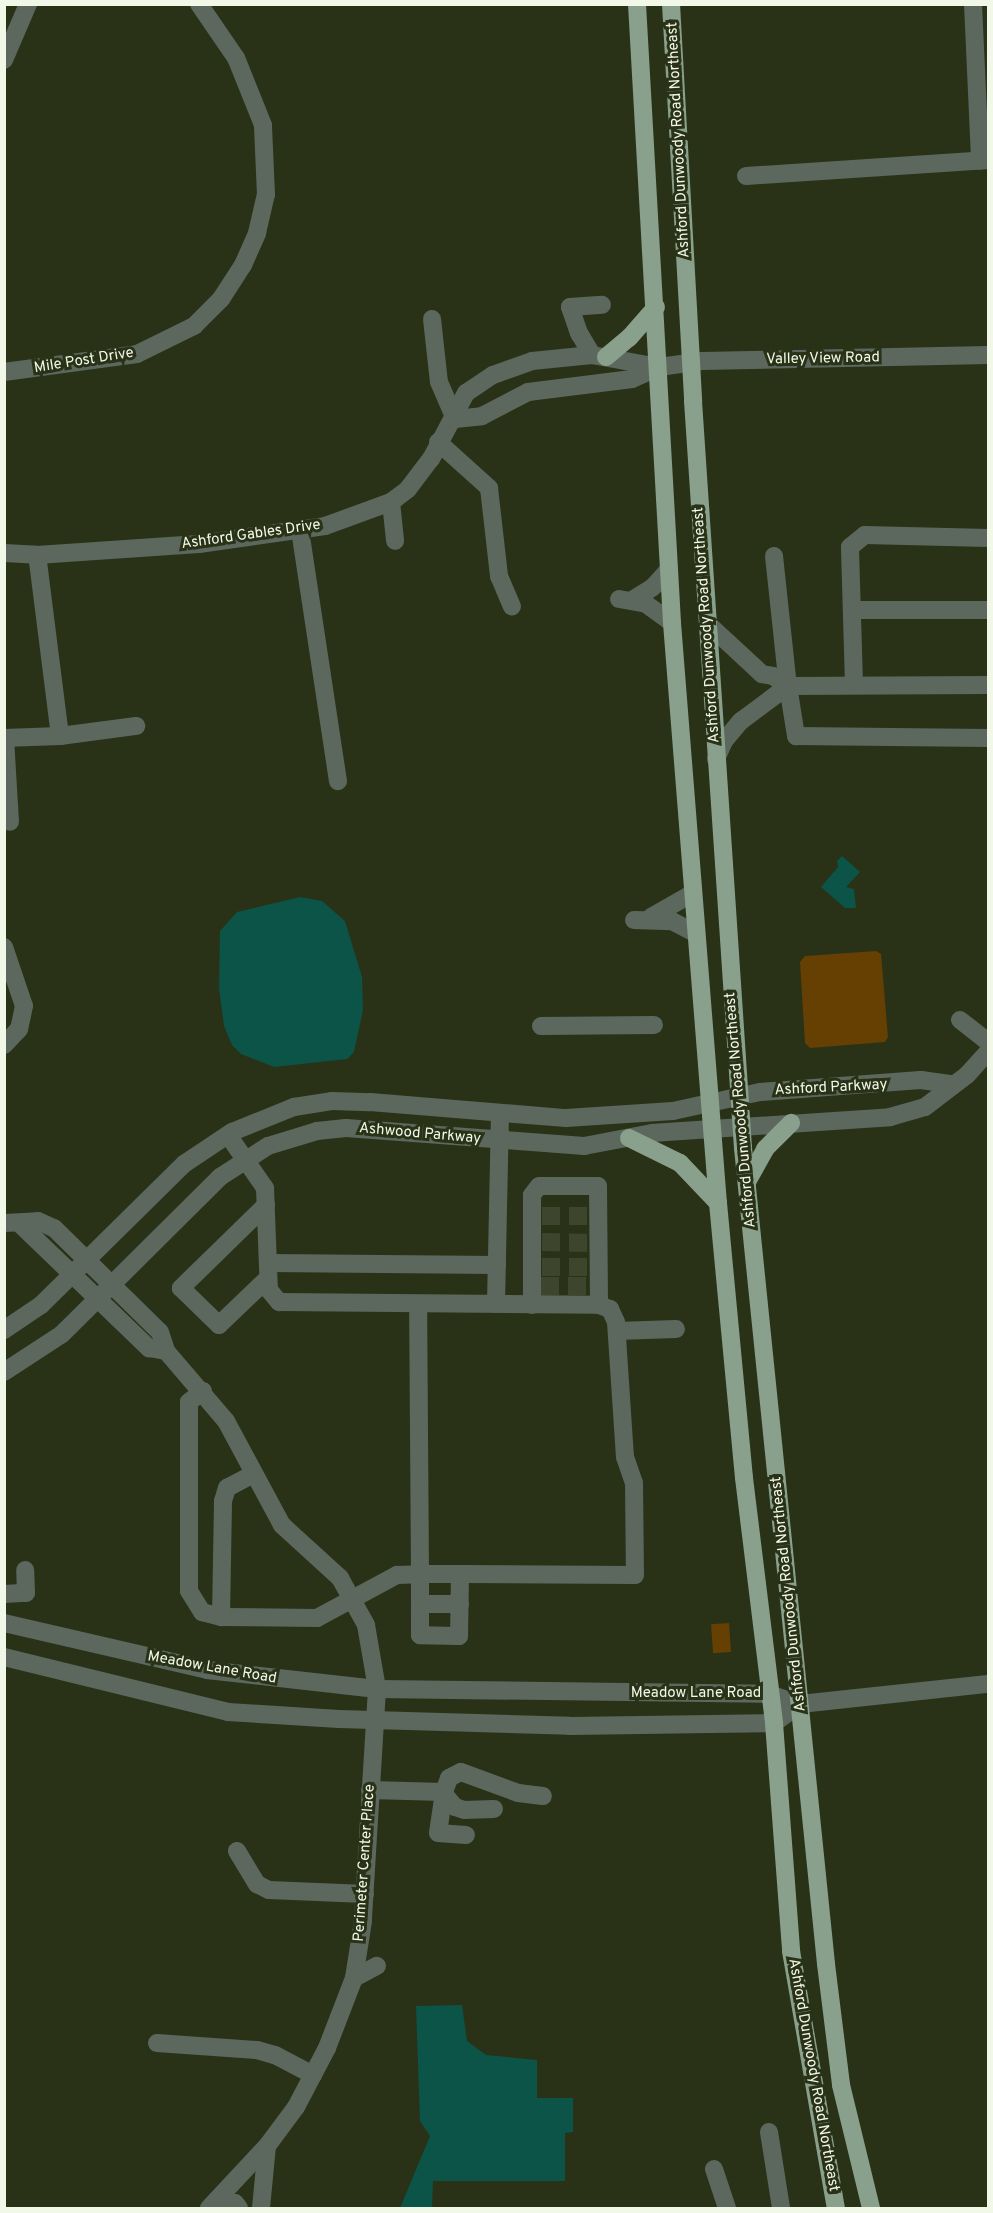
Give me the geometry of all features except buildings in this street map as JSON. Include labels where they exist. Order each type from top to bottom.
[{"type":"main road","name":"Ashford Dunwoody Road Northeast","points":[[637,4],[656,307],[672,623],[696,934],[712,1103],[718,1203],[769,1694],[774,1723],[791,1951],[836,2208]]},
{"type":"main road","name":"Ashford Dunwoody Road Northeast","points":[[671,4],[716,759],[747,1184],[841,2085],[854,2147],[871,2208]]},
{"type":"main road","points":[[599,356],[629,338],[656,307]]},
{"type":"main road","points":[[747,1184],[765,1149],[791,1123]]},
{"type":"main road","points":[[629,1138],[680,1163],[718,1203]]},
{"type":"main road","points":[[854,2147],[883,2208]]},
{"type":"street","points":[[4,60],[28,4]]},
{"type":"street","name":"Mile Post Drive","points":[[4,372],[137,354],[194,326],[221,298],[243,266],[257,233],[266,195],[263,125],[236,58],[199,4]]},
{"type":"street","points":[[746,176],[984,160],[973,4]]},
{"type":"street","points":[[570,307],[602,305]]},
{"type":"street","points":[[570,307],[579,333],[599,356]]},
{"type":"street","points":[[549,388],[552,358],[568,331],[570,307]]},
{"type":"street","points":[[432,319],[439,382],[455,419],[482,416],[511,398],[549,388],[632,380],[659,367]]},
{"type":"street","name":"Valley View Road","points":[[659,367],[691,363],[988,355]]},
{"type":"street","name":"Ashford Gables Drive","points":[[4,553],[37,555],[199,544],[325,526],[391,502],[421,475],[438,442],[455,419],[466,393],[512,367],[552,358],[599,356],[659,367]]},
{"type":"street","points":[[438,442],[489,488],[498,576],[512,606]]},
{"type":"street","points":[[391,502],[394,541]]},
{"type":"street","points":[[300,530],[338,781]]},
{"type":"street","points":[[854,684],[850,547],[865,535],[988,538]]},
{"type":"street","points":[[37,555],[60,736]]},
{"type":"street","points":[[774,556],[788,686],[796,736],[988,738]]},
{"type":"street","points":[[669,569],[653,587],[626,599],[655,609],[672,623]]},
{"type":"street","points":[[852,610],[988,610]]},
{"type":"street","points":[[708,624],[762,674],[773,676],[788,686]]},
{"type":"street","points":[[716,759],[724,741],[741,721],[788,686],[854,684],[988,686]]},
{"type":"street","points":[[10,822],[5,738],[60,736],[136,726]]},
{"type":"street","points":[[693,893],[640,920],[672,921],[696,934]]},
{"type":"street","points":[[4,947],[24,1006],[19,1029],[4,1045]]},
{"type":"street","points":[[960,1020],[988,1042]]},
{"type":"street","points":[[541,1026],[654,1025]]},
{"type":"street","points":[[742,1126],[909,1114],[937,1099],[950,1084],[967,1075],[988,1052]]},
{"type":"street","name":"Ashford Parkway","points":[[712,1103],[740,1097],[921,1080],[950,1084]]},
{"type":"street","name":"Ashwood Parkway","points":[[4,1330],[41,1305],[184,1164],[228,1135],[294,1107],[332,1101],[500,1114],[605,1117],[673,1111],[712,1103]]},
{"type":"street","points":[[496,1304],[497,1141],[500,1114]]},
{"type":"street","name":"Ashwood Parkway","points":[[4,1372],[43,1350],[98,1300],[220,1177],[245,1158],[317,1131],[346,1128],[393,1129],[497,1141],[584,1146],[629,1138],[742,1126]]},
{"type":"street","points":[[228,1135],[265,1188],[269,1290],[279,1302],[531,1305],[596,1293]]},
{"type":"street","points":[[203,1391],[189,1402],[189,1591],[202,1612],[221,1617],[317,1618],[352,1597],[397,1575],[636,1575],[634,1483],[625,1457],[617,1331],[610,1309],[596,1293],[594,1243],[598,1186],[539,1186],[532,1195],[537,1216],[536,1286],[531,1305]]},
{"type":"street","points":[[266,1205],[181,1288],[219,1325],[268,1270],[497,1265]]},
{"type":"street","points":[[28,1221],[46,1223],[89,1259],[160,1332],[166,1351],[149,1348],[98,1300],[75,1272],[13,1224],[28,1221]]},
{"type":"street","points":[[418,1304],[420,1635],[459,1636],[460,1574]]},
{"type":"street","points":[[617,1331],[676,1329]]},
{"type":"street","name":"Perimeter Center Place","points":[[166,1351],[203,1391],[226,1421],[282,1525],[340,1578],[352,1597],[366,1625],[377,1689],[365,1894],[354,1978],[312,2075],[267,2146],[213,2207]]},
{"type":"street","points":[[221,1617],[223,1501],[227,1488],[253,1474]]},
{"type":"street","points":[[4,1594],[26,1593],[25,1570]]},
{"type":"street","points":[[420,1604],[460,1604]]},
{"type":"street","name":"Meadow Lane Road","points":[[4,1623],[207,1670],[377,1689],[769,1694],[800,1704]]},
{"type":"street","name":"Meadow Lane Road","points":[[4,1657],[228,1712],[374,1721],[570,1726],[774,1723]]},
{"type":"street","points":[[774,1723],[800,1704],[988,1684]]},
{"type":"street","points":[[466,1835],[438,1833],[444,1793],[449,1778],[460,1772],[518,1793],[543,1796]]},
{"type":"street","points":[[370,1790],[444,1793],[455,1807],[464,1810],[494,1809]]},
{"type":"street","points":[[237,1851],[257,1884],[269,1890],[365,1894]]},
{"type":"street","points":[[354,1978],[377,1966]]},
{"type":"street","points":[[157,2043],[257,2050],[276,2055],[312,2075]]},
{"type":"street","points":[[769,2132],[781,2208]]},
{"type":"street","points":[[261,2208],[267,2146]]},
{"type":"street","points":[[714,2169],[727,2208]]},
{"type":"street","points":[[213,2207],[235,2203],[239,2208]]},
{"type":"shaded area","points":[[876,951],[881,954],[888,1037],[885,1042],[810,1048],[805,1043],[800,962],[805,956]]},
{"type":"shaded area","points":[[729,1623],[731,1652],[713,1653],[711,1624]]},
{"type":"water","points":[[842,856],[860,872],[846,887],[854,889],[856,908],[845,908],[821,887],[838,867],[837,861]]},
{"type":"water","points":[[300,897],[322,901],[345,921],[362,977],[363,1010],[354,1052],[347,1059],[274,1067],[241,1054],[232,1045],[224,1026],[219,988],[220,931],[237,912]]},
{"type":"water","points":[[462,2005],[467,2041],[486,2055],[537,2060],[537,2098],[573,2098],[573,2132],[565,2133],[565,2181],[433,2181],[432,2208],[400,2208],[430,2136],[420,2121],[416,2006]]},
{"type":"tunnel","points":[[542,1216],[591,1216]]},
{"type":"tunnel","points":[[542,1242],[590,1243]]},
{"type":"tunnel","points":[[542,1267],[590,1267]]},
{"type":"tunnel","points":[[541,1286],[591,1286]]}]
